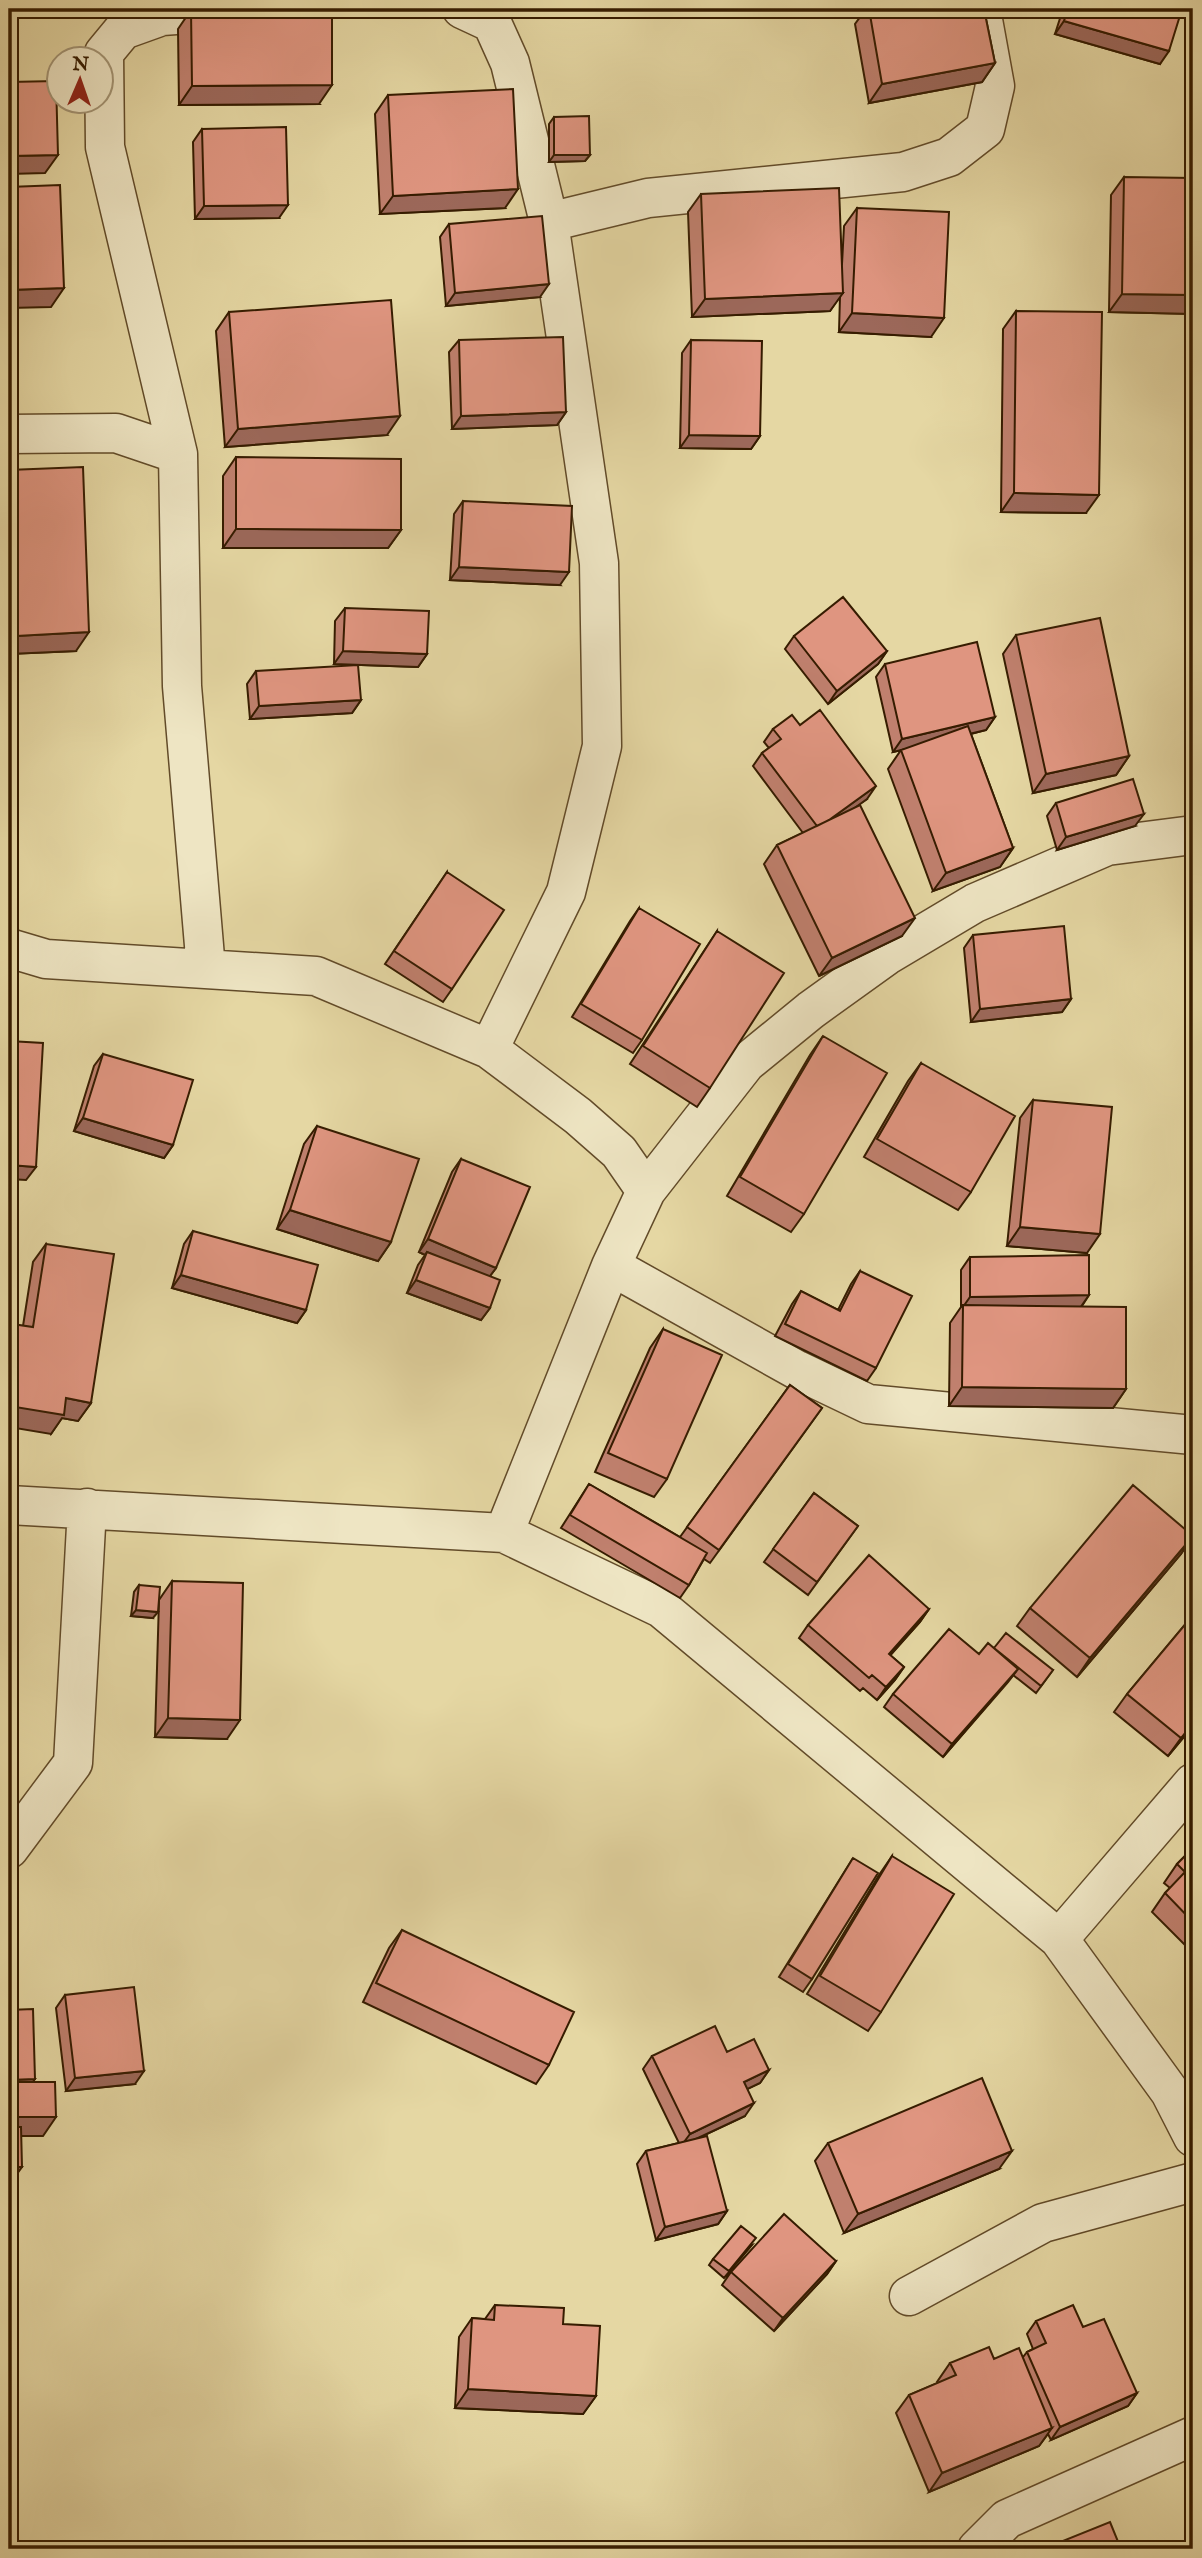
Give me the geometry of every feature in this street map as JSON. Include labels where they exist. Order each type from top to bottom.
[{"type":"street","points":[[206,969],[182,685],[178,453],[105,147],[104,52],[123,30],[162,16],[259,9]]},
{"type":"street","points":[[462,9],[492,23],[510,63],[549,222],[599,563],[602,746],[566,892],[489,1049]]},
{"type":"street","points":[[549,222],[648,198],[903,172],[949,157],[985,129],[995,86],[981,9]]},
{"type":"street","points":[[9,434],[116,433],[178,453]]},
{"type":"street","points":[[504,1533],[611,1266],[646,1191],[746,1063],[811,1010],[886,956],[975,903],[1107,846],[1193,835]]},
{"type":"street","points":[[9,948],[46,958],[316,976],[489,1049],[578,1116],[619,1152],[646,1191]]},
{"type":"street","points":[[611,1266],[797,1370],[868,1404],[1193,1435]]},
{"type":"street","points":[[9,1505],[504,1533],[661,1608],[892,1797],[1059,1939],[1170,2092],[1193,2137]]},
{"type":"street","points":[[9,1849],[73,1763],[87,1508]]},
{"type":"street","points":[[1059,1939],[1193,1783]]},
{"type":"street","points":[[909,2296],[1043,2223],[1193,2182]]},
{"type":"street","points":[[977,2549],[1007,2519],[1193,2436]]},
{"type":"building","points":[[332,9],[332,85],[192,86],[191,10]]},
{"type":"building","points":[[869,9],[984,9],[995,63],[882,84]]},
{"type":"building","points":[[1068,9],[1182,9],[1169,51],[1064,21]]},
{"type":"building","points":[[46,81],[46,116],[57,116],[58,155],[9,156],[9,82]]},
{"type":"building","points":[[513,89],[518,189],[393,196],[388,95]]},
{"type":"building","points":[[589,116],[590,155],[554,155],[554,117]]},
{"type":"building","points":[[286,127],[288,205],[204,206],[202,129]]},
{"type":"building","points":[[1124,177],[1193,178],[1193,295],[1122,294]]},
{"type":"building","points":[[60,185],[64,288],[9,290],[9,187]]},
{"type":"building","points":[[839,188],[843,293],[705,299],[701,194]]},
{"type":"building","points":[[857,208],[949,212],[944,318],[852,313]]},
{"type":"building","points":[[542,216],[549,284],[455,293],[449,224]]},
{"type":"building","points":[[391,300],[400,416],[238,429],[229,312]]},
{"type":"building","points":[[1016,311],[1102,312],[1099,495],[1014,493]]},
{"type":"building","points":[[563,337],[566,412],[461,416],[459,340]]},
{"type":"building","points":[[691,340],[762,341],[760,436],[689,435]]},
{"type":"building","points":[[236,457],[401,459],[401,530],[236,529]]},
{"type":"building","points":[[83,467],[89,632],[16,636],[9,470]]},
{"type":"building","points":[[463,501],[572,506],[569,572],[459,567]]},
{"type":"building","points":[[843,597],[887,651],[837,691],[794,636]]},
{"type":"building","points":[[345,608],[429,611],[427,654],[343,651]]},
{"type":"building","points":[[1100,618],[1129,756],[1046,774],[1016,635]]},
{"type":"building","points":[[977,642],[995,717],[902,739],[885,664]]},
{"type":"building","points":[[358,665],[361,700],[259,706],[256,671]]},
{"type":"building","points":[[820,710],[876,786],[817,826],[762,753],[781,739],[773,729],[792,715],[800,725]]},
{"type":"building","points":[[968,726],[1013,848],[946,873],[901,750]]},
{"type":"building","points":[[1133,779],[1144,814],[1066,837],[1056,803]]},
{"type":"building","points":[[860,805],[915,918],[832,958],[777,845]]},
{"type":"building","points":[[447,872],[504,910],[452,989],[394,951]]},
{"type":"building","points":[[639,908],[700,944],[642,1040],[581,1004]]},
{"type":"building","points":[[1064,926],[1071,999],[980,1009],[973,935]]},
{"type":"building","points":[[717,931],[784,973],[710,1088],[643,1046]]},
{"type":"building","points":[[823,1036],[887,1073],[804,1214],[740,1177]]},
{"type":"building","points":[[9,1041],[43,1043],[36,1167],[9,1165]]},
{"type":"building","points":[[103,1054],[193,1080],[173,1145],[83,1118]]},
{"type":"building","points":[[921,1063],[1015,1116],[971,1192],[877,1139]]},
{"type":"building","points":[[1033,1100],[1112,1107],[1100,1234],[1020,1227]]},
{"type":"building","points":[[317,1126],[419,1159],[391,1242],[290,1210]]},
{"type":"building","points":[[461,1159],[530,1187],[496,1268],[428,1239]]},
{"type":"building","points":[[193,1231],[318,1265],[306,1310],[181,1275]]},
{"type":"building","points":[[46,1244],[114,1254],[91,1403],[66,1398],[64,1415],[9,1406],[9,1343],[12,1324],[33,1327]]},
{"type":"building","points":[[427,1252],[500,1280],[490,1308],[416,1280]]},
{"type":"building","points":[[1089,1255],[1089,1295],[970,1297],[970,1257]]},
{"type":"building","points":[[860,1271],[912,1296],[876,1368],[785,1324],[801,1291],[840,1311]]},
{"type":"building","points":[[963,1305],[1126,1307],[1126,1389],[962,1387]]},
{"type":"building","points":[[663,1329],[722,1355],[667,1479],[608,1453]]},
{"type":"building","points":[[790,1385],[822,1408],[719,1550],[687,1527]]},
{"type":"building","points":[[589,1484],[707,1553],[689,1585],[570,1515]]},
{"type":"building","points":[[1133,1485],[1193,1536],[1090,1658],[1030,1608]]},
{"type":"building","points":[[814,1493],[858,1526],[817,1582],[773,1549]]},
{"type":"building","points":[[869,1555],[929,1609],[889,1654],[904,1667],[886,1687],[872,1675],[869,1678],[808,1625]]},
{"type":"building","points":[[172,1581],[243,1583],[240,1720],[168,1718]]},
{"type":"building","points":[[139,1585],[160,1587],[158,1612],[136,1610]]},
{"type":"building","points":[[1193,1615],[1193,1723],[1181,1738],[1127,1694]]},
{"type":"building","points":[[949,1629],[979,1654],[988,1643],[1018,1669],[952,1744],[893,1694]]},
{"type":"building","points":[[1006,1633],[1053,1670],[1041,1686],[994,1648]]},
{"type":"building","points":[[1193,1848],[1193,1922],[1165,1893],[1185,1872],[1177,1864]]},
{"type":"building","points":[[892,1856],[954,1894],[881,2012],[820,1976]]},
{"type":"building","points":[[853,1858],[878,1873],[812,1979],[788,1964]]},
{"type":"building","points":[[402,1930],[574,2012],[549,2065],[376,1983]]},
{"type":"building","points":[[134,1987],[144,2071],[75,2078],[65,1995]]},
{"type":"building","points":[[33,2009],[35,2079],[9,2080],[9,2010]]},
{"type":"building","points":[[715,2026],[727,2052],[754,2039],[769,2070],[744,2082],[754,2103],[690,2134],[652,2056]]},
{"type":"building","points":[[982,2078],[1012,2151],[858,2214],[828,2143]]},
{"type":"building","points":[[9,2082],[55,2082],[56,2117],[9,2117]]},
{"type":"building","points":[[9,2127],[21,2127],[22,2167],[9,2167]]},
{"type":"building","points":[[707,2136],[727,2211],[665,2227],[646,2151]]},
{"type":"building","points":[[784,2214],[836,2261],[783,2318],[731,2272]]},
{"type":"building","points":[[741,2226],[756,2238],[729,2271],[713,2259]]},
{"type":"building","points":[[495,2305],[564,2308],[563,2324],[600,2326],[596,2396],[468,2389],[472,2318],[494,2320]]},
{"type":"building","points":[[1073,2305],[1083,2327],[1104,2319],[1137,2393],[1060,2427],[1027,2352],[1046,2343],[1036,2321]]},
{"type":"building","points":[[989,2347],[994,2359],[1019,2348],[1052,2428],[942,2473],[909,2395],[956,2375],[950,2363]]},
{"type":"building","points":[[1110,2522],[1121,2549],[1043,2549]]}]
